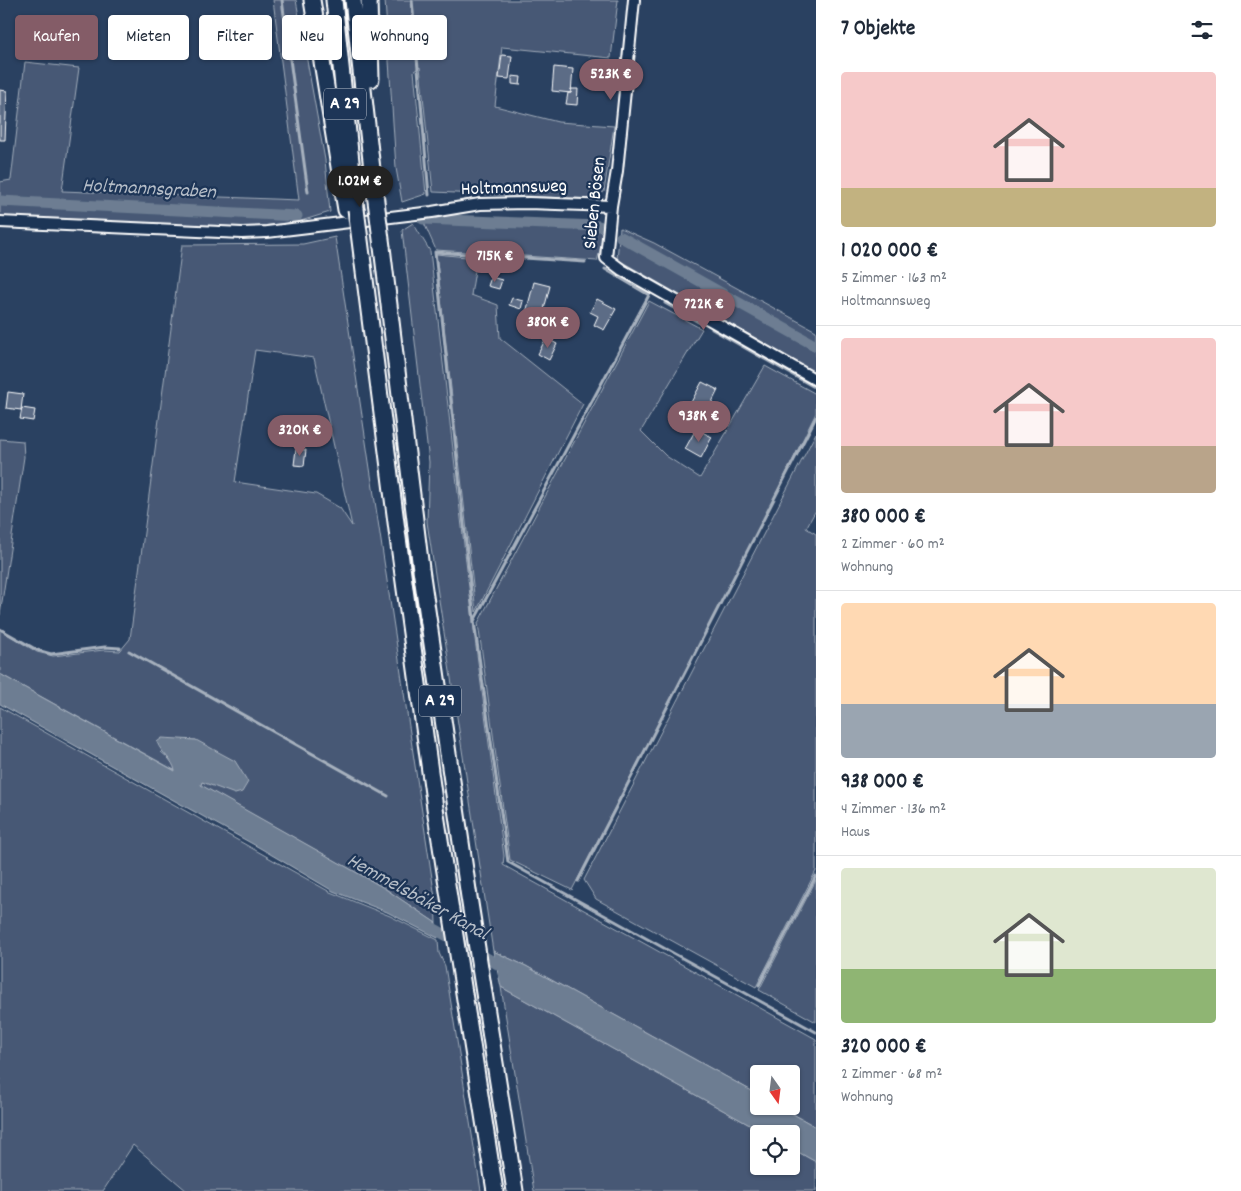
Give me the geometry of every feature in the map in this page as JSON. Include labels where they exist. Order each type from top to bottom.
[{"type":"highway","points":[[312,0],[351,209]]},
{"type":"highway","name":"A 29","points":[[334,0],[351,209],[374,348],[401,561],[447,885],[495,1191]]},
{"type":"highway","name":"A 29","points":[[354,0],[373,178],[422,568],[469,898],[515,1191]]},
{"type":"highway","points":[[370,0],[373,178]]},
{"type":"street","name":"Sieben Bösen","points":[[634,0],[617,171],[611,206],[606,258],[622,270],[816,380]]},
{"type":"street","name":"Holtmannsweg","points":[[0,222],[242,233],[266,232],[432,212],[480,204],[529,203],[611,206]]},
{"type":"shaded area","points":[[273,0],[296,0],[299,15],[282,15],[282,60],[307,60],[325,160],[330,212],[301,221],[247,228],[0,217],[0,182],[11,180],[25,62],[79,68],[62,191],[299,200]]},
{"type":"shaded area","points":[[385,0],[618,0],[611,58],[502,47],[495,106],[558,122],[614,126],[604,192],[592,199],[433,192],[420,67],[414,71],[426,194],[402,202],[396,168],[389,60],[447,60],[447,15],[386,15]]},
{"type":"shaded area","points":[[413,223],[430,251],[475,639],[504,856],[503,865],[816,1039],[816,1127],[795,1115],[800,1115],[800,1065],[750,1065],[750,1090],[526,966],[493,951],[427,522],[429,462],[402,230]]},
{"type":"shaded area","points":[[424,223],[598,230],[604,235],[597,261],[436,250]]},
{"type":"shaded area","points":[[620,228],[654,243],[816,331],[816,373],[617,259]]},
{"type":"shaded area","points":[[335,237],[435,898],[436,923],[384,888],[200,785],[202,782],[216,786],[196,740],[184,740],[161,752],[173,762],[176,771],[0,674],[0,630],[37,652],[53,656],[104,650],[120,651],[130,639],[182,245],[303,244]],"holes":[[[255,350],[314,358],[352,526],[340,508],[316,494],[235,482]]]},
{"type":"shaded area","points":[[436,254],[477,258],[471,295],[498,305],[500,338],[583,404],[476,612]]},
{"type":"shaded area","points":[[649,301],[702,329],[641,431],[666,456],[700,478],[765,366],[816,394],[816,413],[764,518],[572,890],[510,860],[478,623]]},
{"type":"shaded area","points":[[816,433],[816,510],[806,528],[816,534],[816,871],[756,987],[596,899],[584,880]]},
{"type":"shaded area","points":[[0,439],[23,441],[24,457],[0,615]]},
{"type":"shaded area","points":[[0,674],[175,771],[172,763],[157,742],[162,738],[196,740],[235,761],[248,782],[242,792],[235,794],[202,782],[201,785],[384,888],[436,923],[438,938],[387,912],[333,891],[260,848],[0,704]]},
{"type":"shaded area","points":[[0,707],[330,892],[390,916],[438,940],[439,953],[445,966],[481,1191],[187,1191],[133,1145],[103,1191],[0,1191]]},
{"type":"shaded area","points":[[816,880],[816,1022],[759,990]]},
{"type":"shaded area","points":[[493,951],[526,966],[750,1090],[750,1115],[795,1115],[816,1127],[816,1162],[800,1153],[800,1125],[750,1125],[501,987]]},
{"type":"shaded area","points":[[501,987],[750,1125],[750,1175],[800,1175],[800,1153],[816,1162],[816,1191],[534,1191]]},
{"type":"building","points":[[502,55],[512,56],[509,79],[499,78]]},
{"type":"building","points":[[554,67],[573,69],[571,93],[552,91]]},
{"type":"building","points":[[512,76],[521,77],[520,85],[512,84]]},
{"type":"building","points":[[571,89],[578,89],[577,105],[566,104],[568,93],[571,93]]},
{"type":"building","points":[[0,90],[7,91],[5,140],[0,140]]},
{"type":"building","points":[[491,277],[502,280],[499,289],[488,286]]},
{"type":"building","points":[[534,282],[550,286],[542,317],[526,313]]},
{"type":"building","points":[[512,298],[523,301],[521,309],[509,305]]},
{"type":"building","points":[[597,299],[616,309],[604,330],[594,325],[598,316],[590,312]]},
{"type":"building","points":[[546,338],[557,344],[549,360],[538,354]]},
{"type":"building","points":[[702,382],[718,390],[710,406],[721,412],[716,421],[689,406]]},
{"type":"building","points":[[8,392],[23,394],[21,410],[6,408]]},
{"type":"building","points":[[22,408],[35,410],[33,421],[20,419]]},
{"type":"building","points":[[278,424],[287,425],[285,442],[276,441]]},
{"type":"building","points":[[696,429],[712,437],[701,458],[685,449]]},
{"type":"building","points":[[296,449],[306,450],[304,466],[294,465]]},
{"type":"waterway","points":[[282,0],[308,192]]},
{"type":"waterway","points":[[412,0],[429,195]]},
{"type":"waterway","name":"Holtmannsgraben","points":[[0,201],[297,216]]},
{"type":"waterway","name":"Holtmannsgraben","points":[[423,219],[599,226]]},
{"type":"waterway","name":"Holtmannsgraben","points":[[621,237],[816,346]]},
{"type":"waterway","points":[[474,619],[435,252],[585,262]]},
{"type":"waterway","points":[[605,269],[649,295],[474,621],[508,862],[816,1032]]},
{"type":"waterway","points":[[665,303],[700,323]]},
{"type":"waterway","points":[[712,329],[816,388]]},
{"type":"waterway","points":[[578,881],[816,417]]},
{"type":"waterway","points":[[0,629],[37,650],[51,654],[105,647],[120,648]]},
{"type":"waterway","points":[[129,651],[388,796]]},
{"type":"waterway","points":[[759,985],[816,876]]},
{"type":"waterway","name":"Hemmelsbäker Kanal","points":[[424,923],[508,970]]}]
